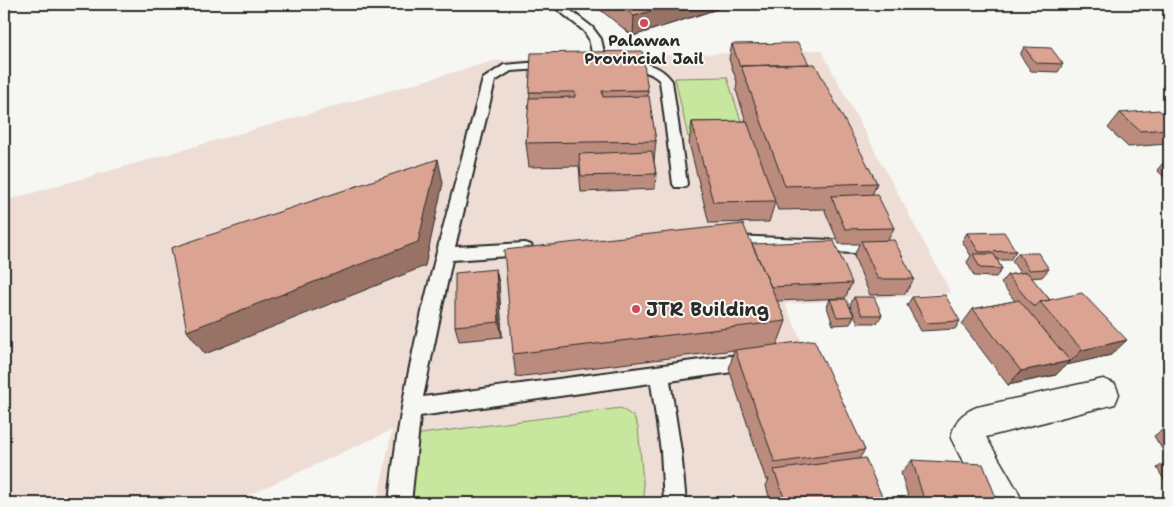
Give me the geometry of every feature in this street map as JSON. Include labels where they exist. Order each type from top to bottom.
[{"type":"street","points":[[1004,503],[968,438],[970,429],[977,423],[1103,394]]},
{"type":"lane","points":[[556,4],[588,29],[594,39],[596,66],[644,67],[658,72],[666,81],[680,184]]},
{"type":"lane","points":[[400,503],[410,408],[445,254],[489,79],[502,70],[517,66],[562,65]]},
{"type":"lane","points":[[714,241],[889,248]]},
{"type":"lane","points":[[445,254],[544,247]]},
{"type":"lane","points":[[410,408],[659,372],[768,360]]},
{"type":"lane","points":[[659,372],[671,451],[675,503]]},
{"type":"shaded area","points":[[821,50],[951,293],[785,304],[874,503],[377,503],[392,430],[231,503],[4,503],[4,201],[493,61]]},
{"type":"green space","points":[[727,77],[746,137],[688,137],[675,78]]},
{"type":"green space","points":[[621,408],[634,417],[638,427],[645,503],[389,503],[405,436]]},
{"type":"building","points":[[618,4],[674,4],[634,16]]},
{"type":"building","points":[[798,43],[809,64],[740,67],[732,44]]},
{"type":"building","points":[[1024,47],[1051,48],[1063,64],[1036,63]]},
{"type":"building","points":[[642,51],[648,90],[602,91],[603,97],[649,96],[656,141],[526,143],[529,98],[575,97],[575,92],[529,92],[531,53]]},
{"type":"building","points":[[815,64],[877,183],[785,186],[741,66]]},
{"type":"building","points":[[1159,110],[1169,119],[1169,129],[1140,131],[1120,113]]},
{"type":"building","points":[[747,121],[775,201],[713,202],[692,122]]},
{"type":"building","points":[[652,151],[656,174],[581,176],[579,154]]},
{"type":"building","points":[[438,159],[418,242],[187,331],[171,248]]},
{"type":"building","points":[[877,194],[894,228],[845,229],[831,196]]},
{"type":"building","name":"JTR Building","points":[[743,224],[786,321],[513,354],[504,250]]},
{"type":"building","points":[[1004,232],[1016,251],[979,252],[967,233]]},
{"type":"building","points":[[894,240],[914,279],[878,279],[861,241]]},
{"type":"building","points":[[834,241],[852,283],[771,287],[752,244]]},
{"type":"building","points":[[1018,253],[1038,253],[1049,269],[1029,270]]},
{"type":"building","points":[[973,254],[994,254],[1002,269],[980,268]]},
{"type":"building","points":[[496,269],[499,322],[455,326],[455,273]]},
{"type":"building","points":[[1027,272],[1050,300],[1033,306],[1007,275]]},
{"type":"building","points":[[1082,293],[1127,340],[1082,350],[1040,302]]},
{"type":"building","points":[[945,295],[960,321],[926,323],[912,297]]},
{"type":"building","points":[[854,297],[874,297],[882,315],[862,315]]},
{"type":"building","points":[[830,299],[846,299],[854,316],[837,317]]},
{"type":"building","points":[[1019,300],[1070,361],[1021,371],[973,309]]},
{"type":"building","points":[[814,340],[865,450],[775,463],[735,350]]},
{"type":"building","points":[[865,458],[885,503],[786,503],[774,470]]},
{"type":"building","points":[[912,460],[983,464],[998,503],[925,503]]},
{"type":"place","name":"Palawan Provincial Jail","points":[[644,23]]},
{"type":"place","name":"JTR Building","points":[[636,309]]}]
